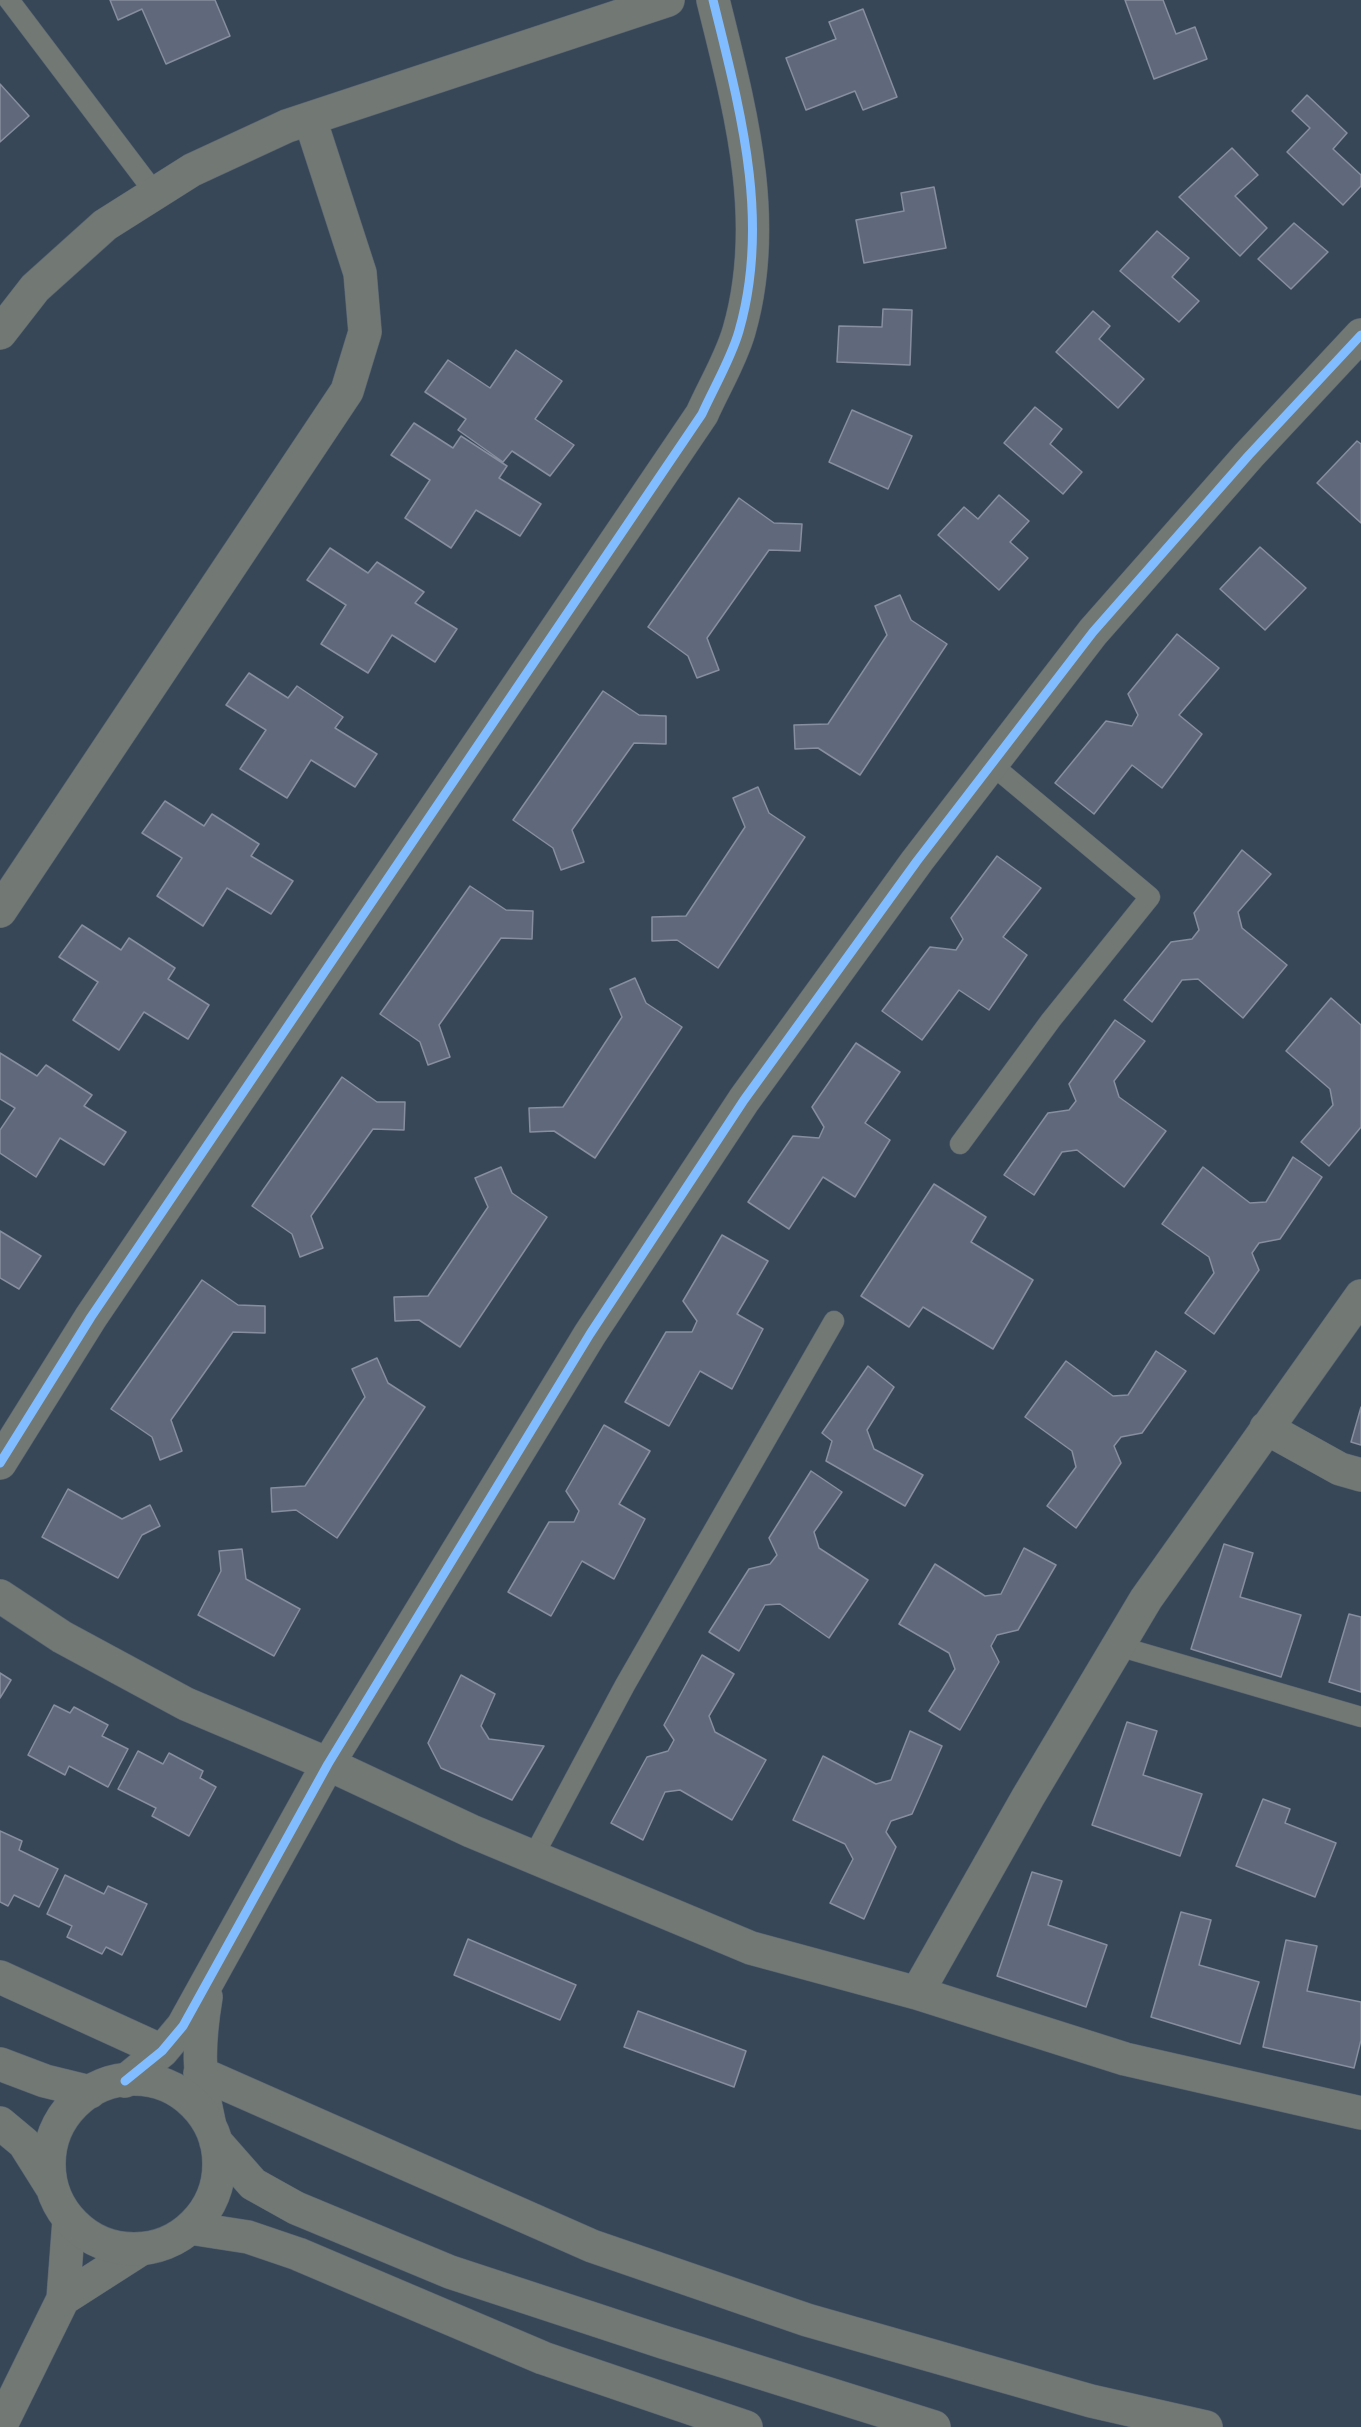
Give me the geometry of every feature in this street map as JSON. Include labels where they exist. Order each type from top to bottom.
[{"type":"street","points":[[0,333],[34,288],[105,225],[192,170],[287,126],[668,0]]},
{"type":"street","points":[[0,1463],[92,1317],[702,414],[739,332],[754,245],[751,177],[738,99],[713,0]]},
{"type":"street","points":[[0,911],[347,391],[365,332],[360,273],[310,119]]},
{"type":"street","points":[[125,2081],[162,2051],[183,2026],[328,1764],[590,1334],[744,1100],[916,861],[1093,632],[1249,455],[1361,335]]},
{"type":"street","points":[[917,1993],[1028,1797],[1146,1599],[1361,1296]]},
{"type":"street","points":[[1266,1428],[1340,1469],[1361,1475]]},
{"type":"street","points":[[0,1596],[62,1637],[186,1704],[328,1764],[533,1857],[751,1948],[917,1993],[1125,2059],[1361,2113]]},
{"type":"street","points":[[0,1977],[162,2051]]},
{"type":"street","points":[[208,1983],[200,2033],[200,2073],[212,2132],[218,2149],[218,2179],[208,2206],[190,2228],[167,2243],[141,2249],[114,2247],[89,2237],[69,2220],[54,2197],[48,2170],[51,2144],[63,2117],[83,2096],[109,2083],[137,2079],[166,2085],[190,2100],[212,2132],[254,2184],[296,2208],[450,2272],[934,2427]]},
{"type":"street","points":[[0,2064],[45,2081],[90,2092]]},
{"type":"street","points":[[200,2073],[592,2246],[807,2320],[1090,2401],[1206,2427]]},
{"type":"street","points":[[0,2123],[24,2143],[53,2188]]},
{"type":"street","points":[[0,2427],[63,2299],[69,2220]]},
{"type":"street","points":[[190,2228],[248,2237],[298,2254],[543,2358],[746,2427]]},
{"type":"street","points":[[63,2299],[141,2249]]},
{"type":"lane","points":[[9,0],[156,193]]},
{"type":"lane","points":[[960,1144],[1051,1020],[1150,897],[991,764]]},
{"type":"lane","points":[[533,1857],[625,1685],[834,1321]]},
{"type":"lane","points":[[1118,1646],[1361,1717]]},
{"type":"building","points":[[110,0],[215,0],[230,36],[166,64],[142,9],[118,20]]},
{"type":"building","points":[[1125,0],[1163,0],[1176,34],[1195,27],[1207,59],[1154,79]]},
{"type":"building","points":[[863,9],[897,97],[863,110],[855,91],[806,110],[786,58],[836,39],[829,22]]},
{"type":"building","points":[[0,84],[29,116],[0,142]]},
{"type":"building","points":[[1307,95],[1347,133],[1333,149],[1361,175],[1361,186],[1343,205],[1287,152],[1310,128],[1292,111]]},
{"type":"building","points":[[1232,148],[1258,175],[1235,196],[1267,228],[1240,256],[1179,197]]},
{"type":"building","points":[[934,187],[946,248],[864,263],[856,220],[904,211],[901,193]]},
{"type":"building","points":[[1294,223],[1328,252],[1291,289],[1258,259]]},
{"type":"building","points":[[1157,231],[1189,258],[1172,277],[1199,301],[1179,322],[1120,271]]},
{"type":"building","points":[[883,309],[912,310],[910,365],[837,362],[839,326],[882,327]]},
{"type":"building","points":[[1093,311],[1110,326],[1099,339],[1144,379],[1118,408],[1056,352]]},
{"type":"building","points":[[516,350],[562,381],[535,419],[574,445],[550,476],[512,451],[503,462],[458,430],[466,419],[425,392],[448,360],[490,388]]},
{"type":"building","points":[[1035,407],[1062,429],[1050,444],[1082,472],[1063,494],[1004,443]]},
{"type":"building","points":[[852,410],[912,436],[888,489],[829,462]]},
{"type":"building","points":[[414,423],[453,448],[461,436],[507,466],[499,478],[541,504],[520,536],[476,510],[451,548],[405,518],[430,480],[391,455]]},
{"type":"building","points":[[1357,441],[1361,444],[1361,523],[1317,483]]},
{"type":"building","points":[[999,495],[1029,521],[1010,542],[1028,558],[999,590],[938,535],[964,507],[978,519]]},
{"type":"building","points":[[739,498],[774,523],[802,524],[800,551],[769,550],[707,638],[719,670],[697,678],[688,656],[648,627]]},
{"type":"building","points":[[1260,547],[1306,588],[1265,630],[1220,589]]},
{"type":"building","points":[[330,548],[368,573],[377,562],[424,592],[415,603],[457,629],[435,662],[392,635],[368,673],[321,644],[346,605],[307,580]]},
{"type":"building","points":[[900,595],[911,620],[947,644],[860,775],[818,748],[795,749],[794,725],[828,724],[887,635],[875,606]]},
{"type":"building","points":[[1177,634],[1219,668],[1179,715],[1202,734],[1162,788],[1132,765],[1094,814],[1055,783],[1106,721],[1132,726],[1138,715],[1128,694]]},
{"type":"building","points":[[249,673],[288,698],[297,686],[343,717],[335,728],[377,754],[355,787],[311,760],[287,798],[240,769],[266,730],[226,705]]},
{"type":"building","points":[[603,691],[639,715],[666,716],[666,744],[634,743],[572,830],[584,862],[561,870],[553,848],[513,820]]},
{"type":"building","points":[[758,787],[769,813],[805,837],[718,968],[677,940],[652,941],[652,917],[686,916],[745,827],[733,798]]},
{"type":"building","points":[[165,801],[204,826],[212,814],[259,844],[251,856],[293,881],[271,914],[227,888],[203,926],[157,896],[182,858],[142,833]]},
{"type":"building","points":[[1242,850],[1271,874],[1238,912],[1242,928],[1287,965],[1243,1018],[1198,979],[1182,980],[1152,1022],[1124,1000],[1171,942],[1192,939],[1199,930],[1194,913]]},
{"type":"building","points":[[997,856],[1041,888],[1003,937],[1027,955],[989,1010],[959,990],[922,1040],[882,1011],[930,947],[956,950],[963,939],[951,918]]},
{"type":"building","points":[[470,886],[506,910],[533,911],[532,939],[501,938],[439,1025],[450,1057],[428,1065],[420,1042],[380,1014]]},
{"type":"building","points":[[82,925],[121,950],[129,938],[175,968],[168,979],[209,1005],[188,1039],[144,1012],[119,1050],[73,1020],[98,982],[59,957]]},
{"type":"building","points":[[635,978],[646,1003],[682,1027],[595,1158],[554,1131],[530,1132],[529,1108],[563,1107],[622,1017],[610,989]]},
{"type":"building","points":[[1331,998],[1361,1025],[1361,1127],[1329,1166],[1301,1142],[1333,1105],[1330,1089],[1286,1051]]},
{"type":"building","points":[[1115,1020],[1145,1041],[1114,1081],[1119,1097],[1166,1131],[1124,1187],[1077,1150],[1062,1152],[1034,1195],[1004,1175],[1048,1113],[1069,1110],[1076,1101],[1069,1084]]},
{"type":"building","points":[[856,1043],[900,1072],[865,1123],[890,1140],[855,1197],[823,1177],[789,1229],[748,1202],[793,1136],[819,1138],[824,1127],[812,1107]]},
{"type":"building","points":[[0,1053],[37,1076],[46,1065],[92,1095],[84,1106],[126,1132],[104,1165],[60,1138],[36,1177],[0,1153],[0,1130],[15,1108],[0,1099]]},
{"type":"building","points":[[342,1077],[377,1102],[405,1102],[404,1130],[373,1129],[311,1216],[323,1248],[300,1257],[292,1234],[252,1206]]},
{"type":"building","points":[[1293,1157],[1322,1177],[1280,1239],[1259,1243],[1252,1253],[1259,1270],[1214,1334],[1185,1313],[1214,1273],[1209,1257],[1162,1224],[1203,1167],[1250,1203],[1266,1202]]},
{"type":"building","points":[[501,1167],[512,1193],[547,1217],[460,1347],[419,1320],[395,1321],[394,1297],[428,1296],[488,1207],[475,1178]]},
{"type":"building","points":[[934,1184],[986,1217],[971,1242],[1033,1280],[993,1349],[923,1307],[909,1327],[861,1296]]},
{"type":"building","points":[[0,1231],[41,1256],[19,1289],[0,1278]]},
{"type":"building","points":[[722,1235],[768,1261],[737,1314],[763,1329],[732,1389],[700,1371],[669,1426],[625,1402],[666,1332],[692,1332],[697,1321],[683,1301]]},
{"type":"building","points":[[202,1280],[238,1305],[265,1306],[265,1333],[233,1332],[171,1420],[182,1451],[160,1460],[152,1437],[111,1409]]},
{"type":"building","points":[[1156,1351],[1186,1371],[1142,1433],[1121,1437],[1114,1446],[1121,1463],[1076,1528],[1047,1506],[1076,1467],[1072,1451],[1025,1417],[1066,1361],[1113,1396],[1128,1395]]},
{"type":"building","points":[[377,1358],[388,1383],[425,1407],[337,1538],[296,1510],[272,1512],[271,1488],[305,1486],[365,1397],[352,1369]]},
{"type":"building","points":[[868,1366],[894,1387],[867,1430],[874,1449],[923,1475],[905,1506],[826,1461],[832,1441],[822,1433]]},
{"type":"building","points":[[1361,1407],[1361,1445],[1351,1442]]},
{"type":"building","points":[[604,1425],[650,1451],[619,1504],[645,1519],[614,1579],[582,1561],[551,1616],[508,1592],[549,1522],[574,1522],[579,1511],[566,1491]]},
{"type":"building","points":[[811,1471],[842,1492],[814,1532],[819,1548],[868,1580],[829,1638],[780,1604],[765,1605],[739,1651],[709,1632],[749,1569],[770,1564],[777,1555],[769,1538]]},
{"type":"building","points":[[68,1489],[122,1519],[150,1505],[160,1526],[142,1535],[118,1578],[42,1537]]},
{"type":"building","points":[[1224,1544],[1253,1553],[1240,1597],[1301,1615],[1281,1677],[1191,1649]]},
{"type":"building","points":[[1024,1548],[1056,1565],[1018,1630],[997,1635],[991,1646],[999,1662],[960,1730],[929,1711],[955,1669],[949,1653],[899,1624],[935,1564],[985,1596],[1001,1594]]},
{"type":"building","points":[[242,1549],[246,1579],[300,1609],[274,1656],[198,1615],[221,1571],[219,1551]]},
{"type":"building","points":[[1349,1614],[1361,1617],[1361,1692],[1329,1682]]},
{"type":"building","points":[[702,1655],[734,1674],[709,1716],[715,1732],[766,1760],[732,1820],[680,1790],[665,1792],[643,1840],[611,1823],[647,1757],[668,1751],[674,1740],[664,1725]]},
{"type":"building","points":[[0,1673],[11,1680],[0,1698]]},
{"type":"building","points":[[461,1675],[495,1694],[481,1726],[489,1739],[544,1746],[512,1800],[441,1768],[428,1743]]},
{"type":"building","points":[[54,1705],[70,1713],[74,1707],[108,1725],[102,1736],[128,1749],[108,1787],[69,1766],[65,1775],[28,1755]]},
{"type":"building","points":[[1127,1722],[1157,1731],[1143,1775],[1202,1794],[1180,1856],[1092,1825]]},
{"type":"building","points":[[910,1731],[942,1746],[912,1814],[891,1821],[886,1832],[896,1847],[864,1919],[830,1903],[853,1859],[845,1844],[793,1820],[823,1756],[876,1784],[891,1780]]},
{"type":"building","points":[[138,1751],[163,1764],[169,1753],[203,1771],[200,1778],[216,1787],[189,1836],[152,1816],[156,1808],[118,1789]]},
{"type":"building","points":[[1263,1799],[1290,1809],[1285,1823],[1336,1843],[1315,1897],[1236,1866]]},
{"type":"building","points":[[0,1831],[22,1841],[19,1850],[58,1869],[39,1907],[14,1895],[8,1906],[0,1902]]},
{"type":"building","points":[[1032,1872],[1062,1881],[1048,1925],[1107,1945],[1086,2007],[997,1976]]},
{"type":"building","points":[[65,1875],[104,1894],[108,1886],[147,1904],[122,1955],[106,1947],[102,1954],[67,1937],[72,1926],[47,1914]]},
{"type":"building","points":[[1181,1912],[1211,1920],[1199,1965],[1259,1982],[1240,2044],[1151,2017]]},
{"type":"building","points":[[468,1939],[576,1985],[560,2020],[454,1975]]},
{"type":"building","points":[[1286,1940],[1317,1946],[1307,1991],[1361,2002],[1361,2040],[1354,2068],[1263,2047]]},
{"type":"building","points":[[638,2011],[746,2051],[734,2087],[624,2047]]},
{"type":"cycle path","points":[[0,1463],[91,1317],[702,414],[736,341],[748,289],[752,248],[752,206],[742,123],[713,0]]},
{"type":"cycle path","points":[[125,2081],[162,2051],[183,2026],[328,1764],[590,1334],[744,1100],[917,861],[1093,632],[1249,455],[1361,335]]}]
